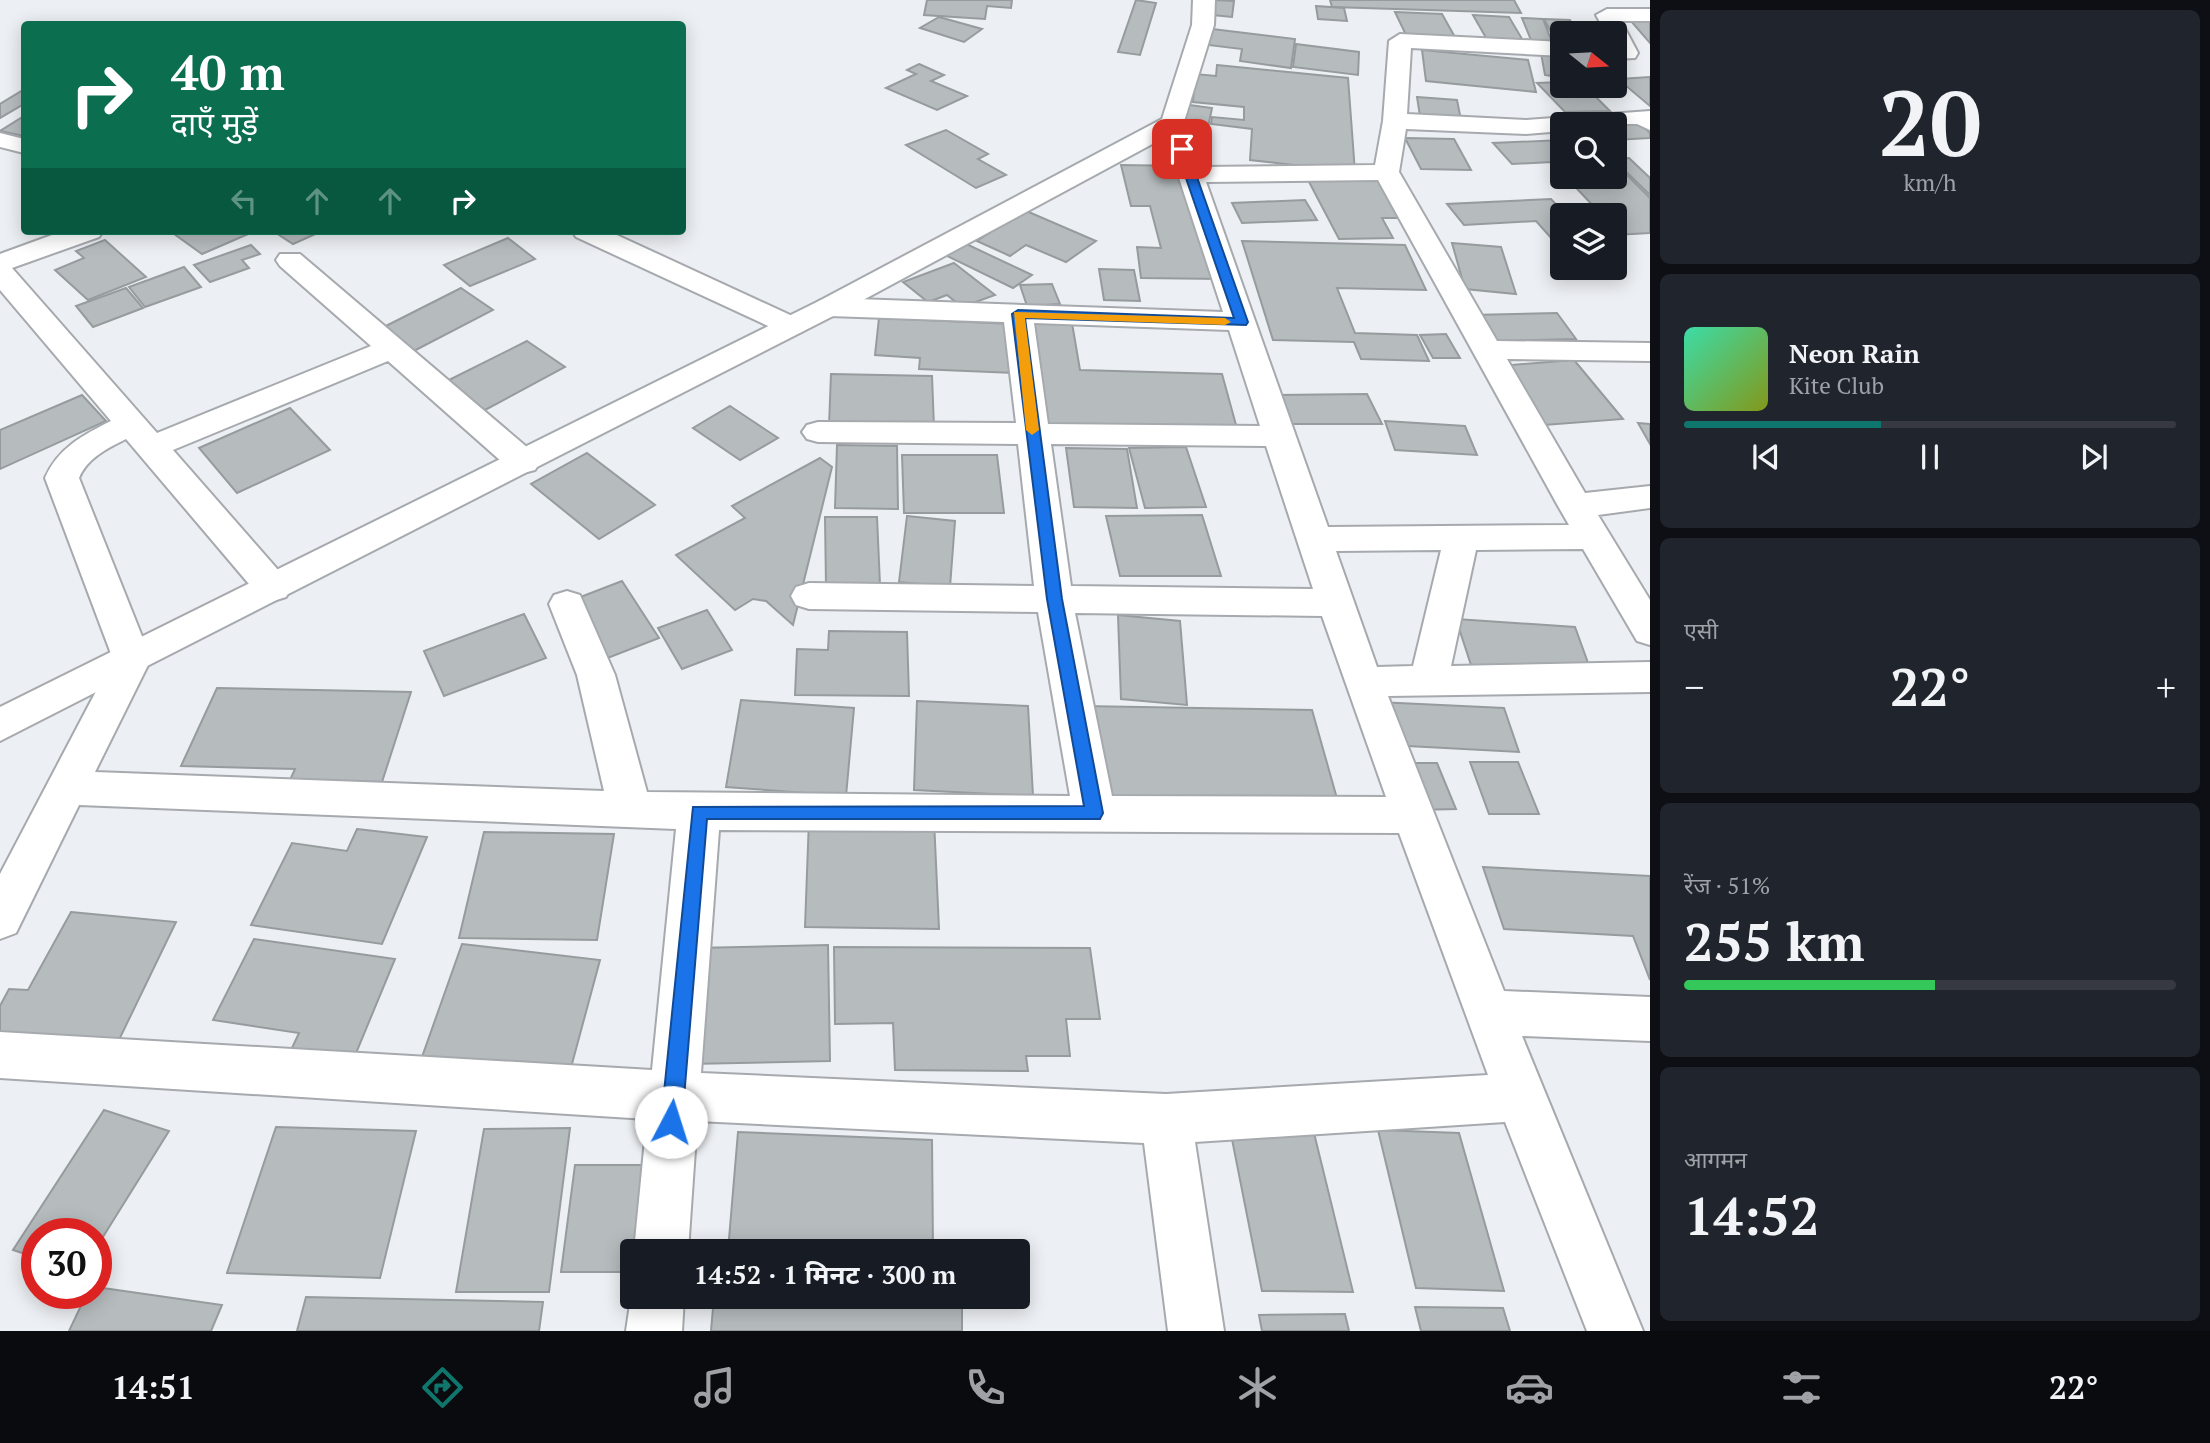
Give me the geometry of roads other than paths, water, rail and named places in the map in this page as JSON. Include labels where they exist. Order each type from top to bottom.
[{"type":"street","points":[[1204,0],[1203,25],[1173,123],[1242,322],[1312,538],[1363,681],[1521,1097],[1615,1331]]},
{"type":"street","points":[[1611,21],[1608,15],[1650,15]]},
{"type":"street","points":[[1550,48],[1400,41],[1395,121],[1386,172],[1574,506],[1650,631]]},
{"type":"street","points":[[1395,121],[1526,127],[1643,116],[1650,122]]},
{"type":"street","points":[[0,726],[829,307],[1173,123]]},
{"type":"street","points":[[0,140],[21,145]]},
{"type":"street","points":[[1191,175],[1386,172]]},
{"type":"street","points":[[0,263],[78,235]]},
{"type":"street","points":[[595,235],[791,326]]},
{"type":"street","points":[[290,260],[523,462]]},
{"type":"street","points":[[0,272],[273,588]]},
{"type":"street","points":[[829,307],[1242,322]]},
{"type":"street","points":[[1018,314],[1054,599],[1094,813]]},
{"type":"street","points":[[0,919],[132,659],[62,478],[64,469],[74,458],[392,348]]},
{"type":"street","points":[[1488,350],[1650,352]]},
{"type":"street","points":[[818,432],[1279,436]]},
{"type":"street","points":[[1574,506],[1650,497]]},
{"type":"street","points":[[1312,538],[1594,537]]},
{"type":"street","points":[[1429,680],[1461,538]]},
{"type":"street","points":[[809,596],[1336,603]]},
{"type":"street","points":[[567,604],[596,675],[630,810]]},
{"type":"street","points":[[1363,681],[1650,677]]},
{"type":"street","points":[[68,788],[699,812],[1414,815]]},
{"type":"street","points":[[662,1239],[699,812]]},
{"type":"street","points":[[1490,1013],[1650,1019]]},
{"type":"street","points":[[0,1055],[673,1096],[1166,1119],[1521,1097]]},
{"type":"street","points":[[1166,1119],[1196,1331]]},
{"type":"street","points":[[654,1331],[656,1309]]}]
